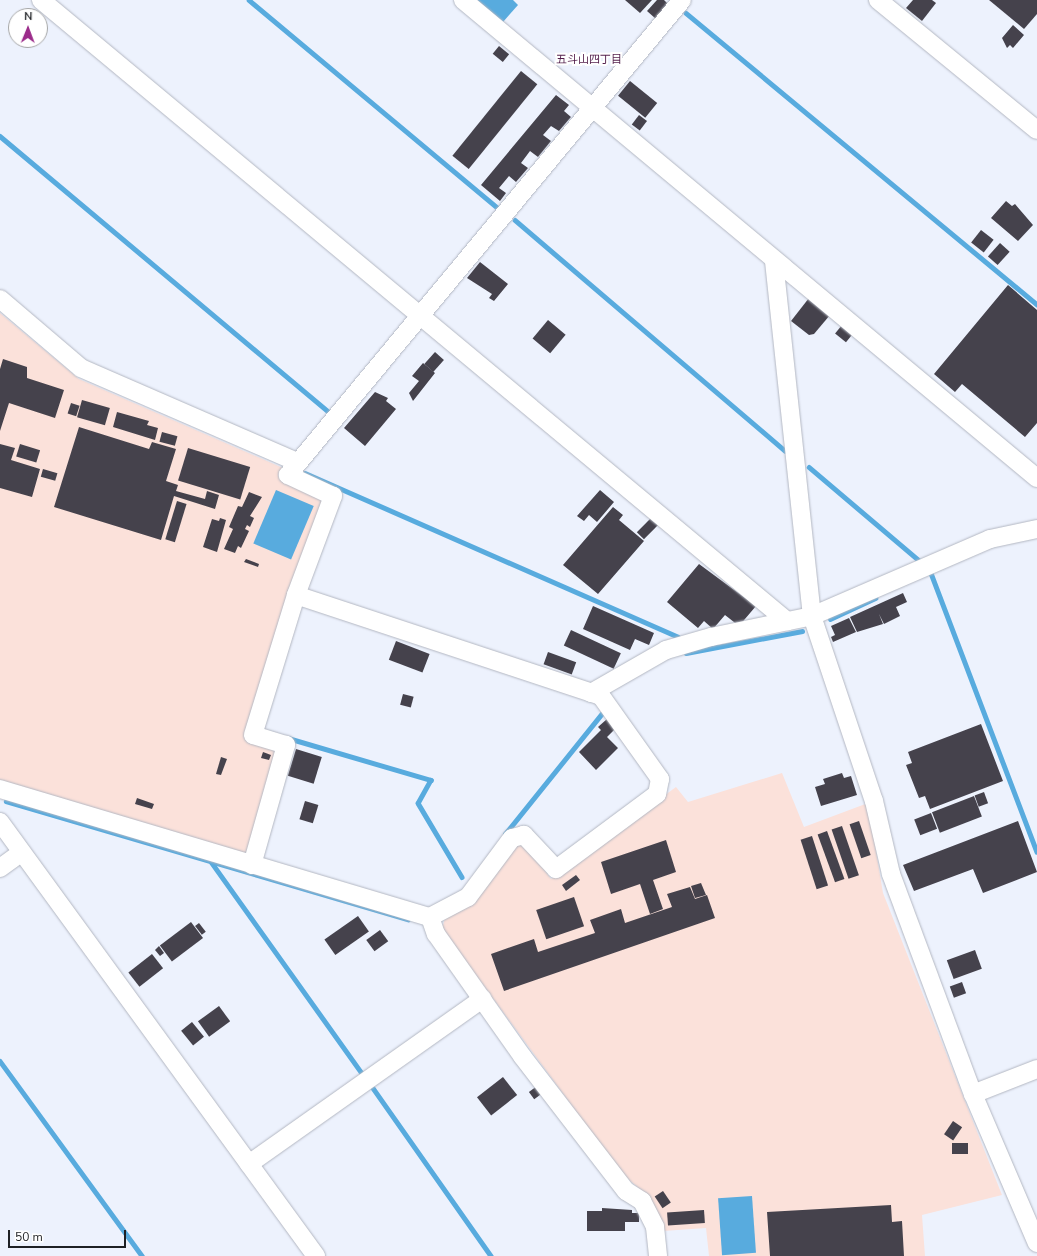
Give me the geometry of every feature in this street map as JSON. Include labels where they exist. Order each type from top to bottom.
[{"type":"street","points":[[41,0],[787,621]]},
{"type":"street","points":[[463,0],[590,108],[1037,478]]},
{"type":"street","points":[[252,865],[286,746],[253,735],[296,595],[333,496],[288,475],[590,108],[682,0]]},
{"type":"street","points":[[878,0],[1037,130]]},
{"type":"street","points":[[774,261],[812,616],[874,801],[891,874],[973,1094],[1037,1243]]},
{"type":"street","points":[[0,298],[82,368],[298,462]]},
{"type":"street","points":[[591,693],[666,650],[812,616],[990,539],[1037,530]]},
{"type":"street","points":[[0,789],[430,917],[468,897],[512,838],[524,835],[556,869],[657,794],[660,779],[601,696],[296,595]]},
{"type":"street","points":[[0,822],[21,853],[316,1256]]},
{"type":"street","points":[[0,868],[21,853]]},
{"type":"street","points":[[430,917],[436,934],[482,999],[626,1191],[642,1201],[655,1227],[658,1256]]},
{"type":"street","points":[[249,1164],[482,999]]},
{"type":"street","points":[[973,1094],[1037,1069]]},
{"type":"shaded area","points":[[0,313],[79,379],[283,468],[278,476],[325,495],[244,737],[275,748],[278,756],[250,855],[0,781]]},
{"type":"shaded area","points":[[782,773],[804,827],[868,803],[883,893],[1002,1195],[922,1215],[925,1256],[709,1256],[706,1228],[663,1231],[657,1211],[648,1196],[622,1174],[442,929],[445,918],[519,842],[526,844],[551,879],[676,787],[688,802]]},
{"type":"water","points":[[477,0],[513,0],[518,5],[503,22]]},
{"type":"water","points":[[276,490],[314,506],[291,559],[253,543]]},
{"type":"water","points":[[752,1196],[756,1253],[722,1255],[718,1198]]},
{"type":"building","points":[[625,0],[652,0],[640,13]]},
{"type":"building","points":[[657,0],[664,0],[669,5],[656,19],[647,11]]},
{"type":"building","points":[[913,0],[932,0],[936,3],[922,21],[906,8]]},
{"type":"building","points":[[989,0],[1037,0],[1037,14],[1024,29]]},
{"type":"building","points":[[1013,25],[1024,35],[1013,48],[1010,45],[1007,48],[1002,38]]},
{"type":"building","points":[[499,46],[509,54],[503,62],[493,54]]},
{"type":"building","points":[[521,71],[537,84],[469,169],[452,156]]},
{"type":"building","points":[[630,81],[657,103],[645,118],[618,96]]},
{"type":"building","points":[[556,95],[569,105],[564,111],[571,117],[559,131],[551,126],[543,135],[551,141],[538,157],[530,151],[521,163],[528,168],[516,182],[509,176],[499,188],[506,193],[500,201],[481,185]]},
{"type":"building","points":[[639,115],[647,121],[640,131],[632,125]]},
{"type":"building","points":[[1006,201],[1012,206],[1015,204],[1033,225],[1018,241],[991,218]]},
{"type":"building","points":[[981,230],[994,240],[984,252],[971,243]]},
{"type":"building","points":[[1000,243],[1010,252],[998,265],[988,256]]},
{"type":"building","points":[[480,262],[508,284],[494,301],[489,298],[492,294],[467,278]]},
{"type":"building","points":[[1008,285],[1037,310],[1037,423],[1025,437],[962,384],[955,392],[934,374]]},
{"type":"building","points":[[809,298],[830,315],[814,334],[809,335],[791,321]]},
{"type":"building","points":[[548,320],[566,335],[550,353],[533,338]]},
{"type":"building","points":[[842,325],[853,334],[846,342],[835,334]]},
{"type":"building","points":[[435,352],[444,360],[433,372],[424,364]]},
{"type":"building","points":[[3,359],[27,367],[27,378],[64,390],[55,418],[9,403],[0,431],[0,369]]},
{"type":"building","points":[[423,363],[435,373],[413,401],[409,393],[419,381],[412,376]]},
{"type":"building","points":[[375,392],[388,398],[386,401],[396,409],[365,446],[344,428]]},
{"type":"building","points":[[82,400],[110,408],[105,425],[77,417]]},
{"type":"building","points":[[71,403],[80,406],[76,416],[68,413]]},
{"type":"building","points":[[117,412],[149,421],[147,425],[158,428],[155,440],[113,427]]},
{"type":"building","points":[[79,427],[149,449],[152,442],[176,449],[166,481],[178,485],[176,491],[205,499],[207,491],[219,495],[215,509],[174,496],[161,540],[54,507]]},
{"type":"building","points":[[162,432],[177,436],[175,446],[159,442]]},
{"type":"building","points":[[0,444],[15,448],[11,460],[40,469],[32,497],[0,488]]},
{"type":"building","points":[[20,444],[40,450],[36,463],[16,456]]},
{"type":"building","points":[[188,448],[250,467],[240,500],[178,481]]},
{"type":"building","points":[[43,469],[57,473],[55,481],[41,477]]},
{"type":"building","points":[[600,490],[614,502],[597,522],[589,515],[584,521],[577,516]]},
{"type":"building","points":[[249,492],[262,497],[250,516],[254,518],[250,527],[247,525],[245,529],[249,531],[241,548],[238,546],[235,553],[224,549],[233,529],[229,527],[238,506],[242,507]]},
{"type":"building","points":[[177,501],[187,504],[175,542],[165,539]]},
{"type":"building","points":[[613,507],[623,515],[619,520],[644,541],[598,594],[563,565]]},
{"type":"building","points":[[220,518],[226,520],[217,552],[203,547],[212,519],[219,521]]},
{"type":"building","points":[[651,518],[658,525],[644,539],[637,532]]},
{"type":"building","points":[[246,559],[259,564],[258,567],[244,562]]},
{"type":"building","points":[[699,564],[756,606],[739,626],[725,615],[713,629],[704,621],[698,628],[667,602]]},
{"type":"building","points":[[903,593],[907,602],[896,607],[900,616],[884,624],[879,614],[883,624],[857,632],[850,617]]},
{"type":"building","points":[[593,606],[654,633],[649,645],[635,639],[630,650],[583,629]]},
{"type":"building","points":[[849,618],[856,632],[833,642],[831,637],[835,635],[831,626]]},
{"type":"building","points":[[571,630],[621,653],[614,669],[564,645]]},
{"type":"building","points":[[396,641],[430,654],[422,673],[389,660]]},
{"type":"building","points":[[548,652],[576,662],[572,674],[544,664]]},
{"type":"building","points":[[403,694],[414,697],[411,707],[400,705]]},
{"type":"building","points":[[607,719],[616,728],[607,737],[618,748],[596,770],[579,752],[601,730],[598,727]]},
{"type":"building","points":[[981,724],[1003,781],[930,809],[925,796],[919,798],[906,765],[912,763],[908,752]]},
{"type":"building","points":[[296,749],[322,757],[314,784],[288,776]]},
{"type":"building","points":[[263,752],[271,755],[269,760],[261,758]]},
{"type":"building","points":[[221,757],[227,759],[221,775],[216,774]]},
{"type":"building","points":[[842,773],[844,778],[851,776],[857,795],[821,806],[815,787],[825,784],[823,779]]},
{"type":"building","points":[[984,792],[988,803],[979,807],[975,795]]},
{"type":"building","points":[[974,796],[982,817],[940,833],[932,812]]},
{"type":"building","points":[[137,798],[154,804],[152,809],[135,804]]},
{"type":"building","points":[[305,801],[318,805],[313,823],[299,819]]},
{"type":"building","points":[[931,813],[937,829],[920,835],[914,819]]},
{"type":"building","points":[[859,821],[871,855],[861,858],[850,824]]},
{"type":"building","points":[[1018,821],[1037,872],[983,893],[973,869],[914,891],[903,865]]},
{"type":"building","points":[[842,826],[859,875],[849,879],[832,830]]},
{"type":"building","points":[[827,831],[844,879],[835,882],[818,834]]},
{"type":"building","points":[[812,836],[828,885],[817,889],[801,840]]},
{"type":"building","points":[[666,840],[676,872],[653,880],[663,909],[650,914],[640,884],[611,894],[601,862]]},
{"type":"building","points":[[576,875],[580,880],[566,891],[562,885]]},
{"type":"building","points":[[701,883],[706,895],[695,898],[691,886]]},
{"type":"building","points":[[690,887],[695,899],[707,895],[715,918],[504,991],[491,954],[534,939],[538,952],[595,933],[590,920],[621,909],[625,923],[672,907],[667,894]]},
{"type":"building","points":[[574,897],[584,926],[546,939],[536,910]]},
{"type":"building","points":[[358,916],[369,932],[335,955],[324,940]]},
{"type":"building","points":[[191,922],[203,938],[172,961],[160,945]]},
{"type":"building","points":[[199,923],[206,932],[202,935],[195,926]]},
{"type":"building","points":[[380,930],[388,941],[374,951],[366,940]]},
{"type":"building","points":[[159,946],[164,953],[160,956],[155,950]]},
{"type":"building","points":[[975,950],[982,969],[954,979],[947,960]]},
{"type":"building","points":[[152,954],[163,968],[139,987],[128,972]]},
{"type":"building","points":[[962,982],[966,993],[954,998],[950,986]]},
{"type":"building","points":[[219,1006],[230,1021],[209,1037],[198,1021]]},
{"type":"building","points":[[192,1022],[204,1037],[193,1046],[181,1031]]},
{"type":"building","points":[[503,1077],[517,1095],[491,1115],[477,1097]]},
{"type":"building","points":[[537,1086],[542,1093],[534,1099],[529,1092]]},
{"type":"building","points":[[953,1121],[962,1127],[953,1140],[944,1134]]},
{"type":"building","points":[[952,1143],[968,1143],[968,1154],[952,1154]]},
{"type":"building","points":[[663,1191],[671,1203],[663,1208],[655,1197]]},
{"type":"building","points":[[891,1205],[892,1222],[902,1221],[904,1256],[770,1256],[767,1212]]},
{"type":"building","points":[[602,1208],[632,1210],[632,1213],[639,1213],[639,1222],[625,1222],[625,1231],[587,1231],[587,1211],[602,1211]]},
{"type":"building","points":[[704,1210],[705,1223],[668,1226],[667,1213]]},
{"type":"waterway","points":[[249,0],[497,207]]},
{"type":"waterway","points":[[686,13],[1037,304]]},
{"type":"waterway","points":[[0,136],[328,411]]},
{"type":"waterway","points":[[515,220],[785,451]]},
{"type":"waterway","points":[[809,467],[921,562]]},
{"type":"waterway","points":[[305,473],[678,637]]},
{"type":"waterway","points":[[931,573],[1037,852]]},
{"type":"waterway","points":[[830,619],[875,598]]},
{"type":"waterway","points":[[686,653],[802,631]]},
{"type":"waterway","points":[[505,834],[604,711]]},
{"type":"waterway","points":[[288,738],[431,780],[418,803],[462,877]]},
{"type":"waterway","points":[[6,801],[408,919]]},
{"type":"waterway","points":[[212,863],[362,1073]]},
{"type":"waterway","points":[[0,1061],[142,1256]]},
{"type":"waterway","points":[[373,1088],[491,1256]]},
{"type":"district","name":"五斗山四丁目","points":[[589,60]]}]
